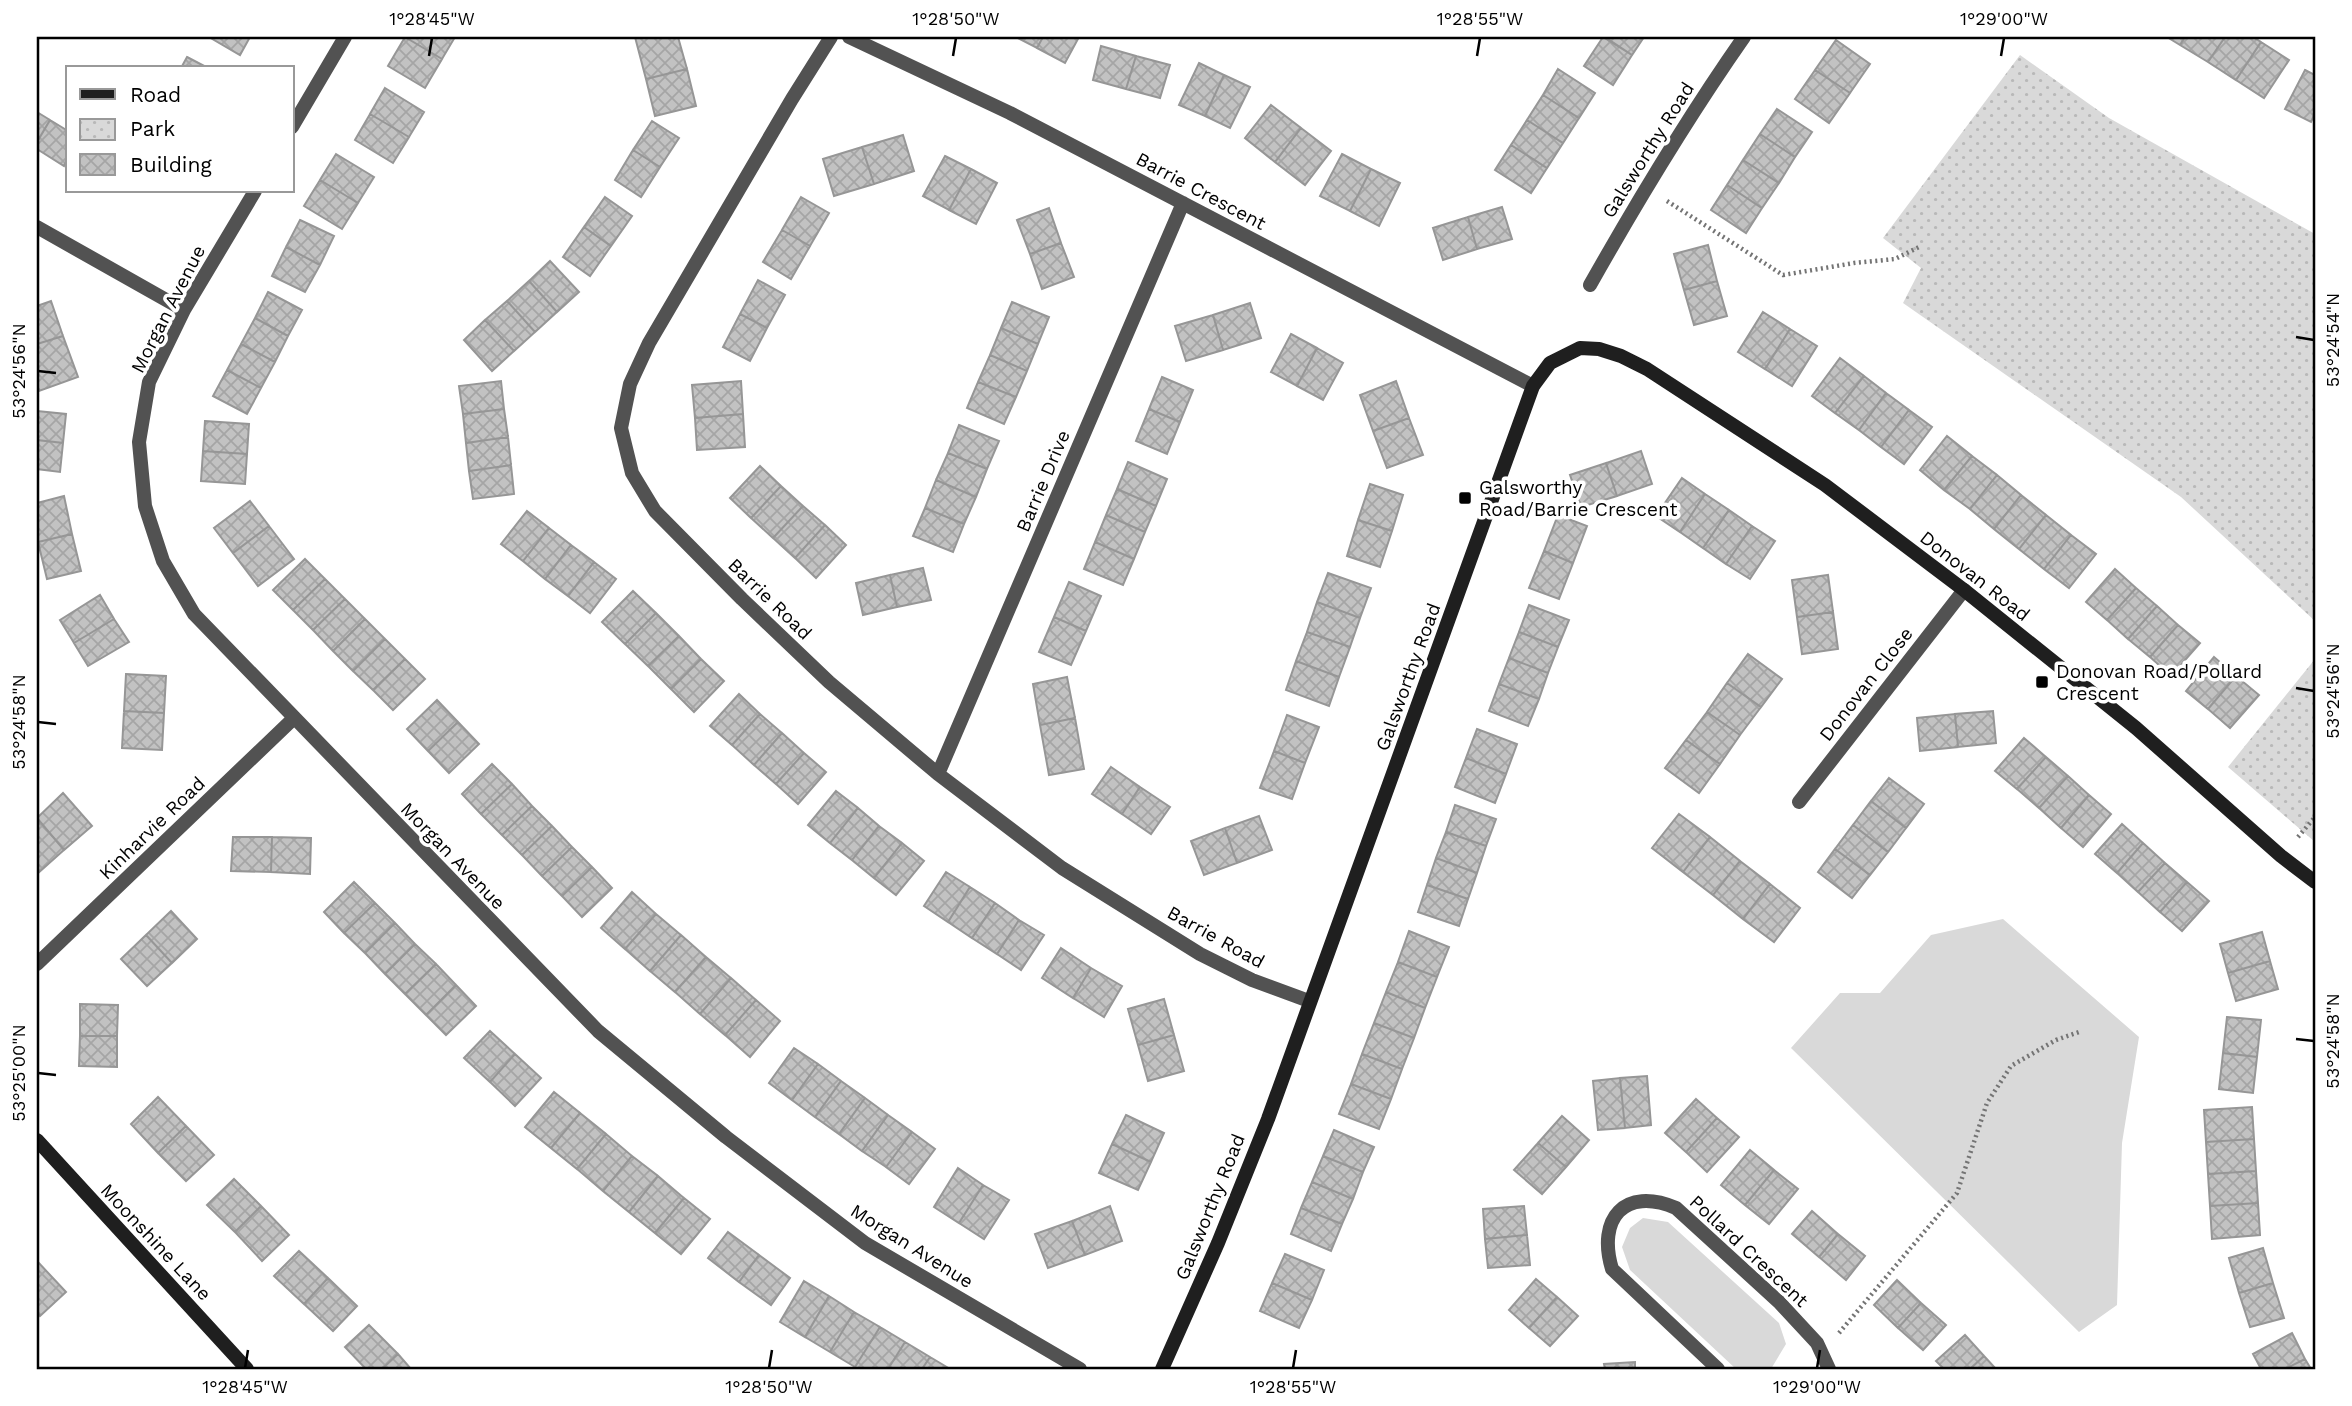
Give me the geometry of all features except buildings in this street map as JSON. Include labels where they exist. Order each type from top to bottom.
[{"type":"street","points":[[294,124],[345,37]]},
{"type":"street","name":"Barrie Road","points":[[831,37],[649,343],[630,384],[621,428],[632,473],[654,512],[829,682],[938,774],[1062,868],[1200,954],[1252,980],[1309,1001]]},
{"type":"street","name":"Barrie Crescent","points":[[849,37],[1010,113],[1533,386]]},
{"type":"street","name":"Galsworthy Road","points":[[1590,285],[1645,188],[1744,37]]},
{"type":"street","name":"Morgan Avenue","points":[[254,192],[184,310],[149,382],[139,442],[145,506],[163,561],[194,614],[293,719],[608,1040],[726,1137],[865,1243],[1080,1369]]},
{"type":"street","name":"Barrie Drive","points":[[938,774],[1184,203]]},
{"type":"street","points":[[37,227],[184,310]]},
{"type":"street","name":"Galsworthy Road","points":[[1162,1369],[1218,1243],[1258,1143],[1533,386],[1550,363],[1580,348]]},
{"type":"street","name":"Donovan Road","points":[[1580,348],[1599,349],[1622,356],[1702,404],[1825,485],[1964,590],[2136,729],[2281,856],[2315,882]]},
{"type":"street","name":"Donovan Close","points":[[1799,802],[1964,590]]},
{"type":"street","name":"Kinharvie Road","points":[[37,964],[293,719]]},
{"type":"street","name":"Moonshine Lane","points":[[37,1140],[247,1369]]},
{"type":"street","name":"Pollard Crescent","points":[[1718,1369],[1612,1269],[1606,1250],[1608,1230],[1619,1212],[1636,1200],[1658,1200],[1676,1208],[1779,1302],[1817,1343],[1829,1369]]},
{"type":"path","points":[[1645,188],[1783,275],[1895,259],[1919,247]]},
{"type":"path","points":[[1817,1343],[1835,1338],[1957,1193],[1987,1103],[2011,1066],[2056,1040],[2079,1032]]},
{"type":"green space","points":[[2020,55],[2109,118],[2315,234],[2315,621],[2181,497],[1903,303],[1921,268],[1883,238]]},
{"type":"green space","points":[[2315,659],[2315,842],[2228,767]]},
{"type":"green space","points":[[2003,919],[2139,1037],[2122,1143],[2117,1305],[2079,1332],[1791,1048],[1840,993],[1880,993],[1931,935]]},
{"type":"green space","points":[[1643,1218],[1668,1222],[1779,1323],[1786,1344],[1771,1369],[1736,1369],[1630,1270],[1622,1247],[1630,1228]]},
{"type":"place","name":"Galsworthy Road/Barrie Crescent","points":[[1465,498]]},
{"type":"place","name":"Donovan Road/Pollard Crescent","points":[[2042,682]]}]
